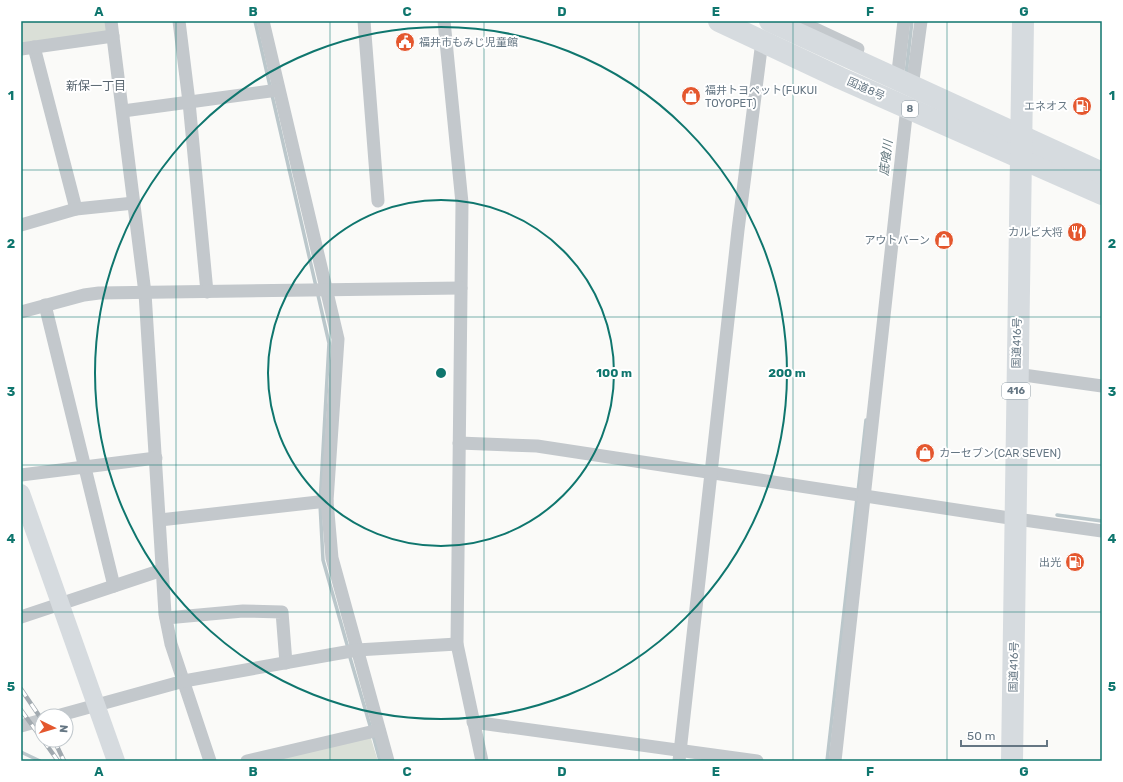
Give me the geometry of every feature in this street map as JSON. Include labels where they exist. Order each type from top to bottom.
[{"type":"highway","name":"国道8号","points":[[719,21],[766,31],[906,84],[1102,173]]},
{"type":"highway","name":"国道416号","points":[[1012,761],[1016,519],[1016,374],[1023,21]]},
{"type":"highway","name":"国道8号","points":[[766,31],[906,84],[1020,158],[1102,194]]},
{"type":"street","points":[[111,21],[145,293],[166,618],[171,644],[210,761]]},
{"type":"street","points":[[179,21],[189,102],[207,292]]},
{"type":"street","points":[[263,21],[325,290],[338,339],[327,501],[332,558],[388,761]]},
{"type":"street","points":[[364,21],[378,201]]},
{"type":"street","points":[[444,21],[462,203],[457,644],[482,761]]},
{"type":"street","points":[[798,21],[906,84]]},
{"type":"street","points":[[835,761],[865,496],[906,84],[904,21]]},
{"type":"street","points":[[906,84],[921,21]]},
{"type":"street","points":[[680,755],[712,472],[766,31]]},
{"type":"street","points":[[21,49],[113,36]]},
{"type":"street","points":[[34,47],[76,209]]},
{"type":"street","points":[[123,111],[278,90]]},
{"type":"street","points":[[21,225],[76,209],[134,203]]},
{"type":"street","points":[[21,312],[84,295],[460,288]]},
{"type":"street","points":[[45,305],[114,586]]},
{"type":"street","points":[[1016,374],[1102,386]]},
{"type":"street","points":[[459,443],[536,446],[1102,531]]},
{"type":"street","points":[[21,475],[156,458]]},
{"type":"street","points":[[21,493],[98,705],[116,761]]},
{"type":"street","points":[[160,520],[327,501]]},
{"type":"street","points":[[21,617],[162,570]]},
{"type":"street","points":[[166,618],[243,611],[282,612],[286,663]]},
{"type":"street","points":[[74,711],[184,681],[357,650],[457,644]]},
{"type":"street","points":[[21,726],[34,722]]},
{"type":"street","points":[[473,722],[680,755],[758,761]]},
{"type":"street","points":[[247,761],[379,730]]},
{"type":"shaded area","points":[[21,21],[111,21],[113,36],[21,49]]},
{"type":"shaded area","points":[[369,732],[378,761],[257,761]]},
{"type":"waterway","points":[[255,21],[329,343],[320,504],[323,560],[348,648]]},
{"type":"waterway","name":"底喰川","points":[[906,74],[912,21]]},
{"type":"waterway","points":[[858,492],[866,420]]},
{"type":"waterway","points":[[827,761],[857,498]]},
{"type":"waterway","points":[[1057,515],[1102,521]]},
{"type":"waterway","points":[[349,654],[371,729]]},
{"type":"waterway","points":[[373,735],[380,761]]},
{"type":"waterway","points":[[21,752],[40,761]]},
{"type":"railway","points":[[21,689],[34,708]]},
{"type":"railway","points":[[21,710],[34,728]]},
{"type":"railway","points":[[49,748],[58,761]]},
{"type":"railway","points":[[58,748],[64,761]]},
{"type":"place","name":"福井市もみじ児童館","points":[[405,42]]},
{"type":"place","name":"福井トヨペット(FUKUI TOYOPET)","points":[[691,96]]},
{"type":"place","name":"エネオス","points":[[1082,106]]},
{"type":"place","name":"カルビ大将","points":[[1077,232]]},
{"type":"place","name":"アウトバーン","points":[[944,240]]},
{"type":"place","name":"カーセブン(CAR SEVEN)","points":[[925,453]]},
{"type":"place","name":"出光","points":[[1075,562]]},
{"type":"district","name":"新保一丁目","points":[[96,86]]}]
